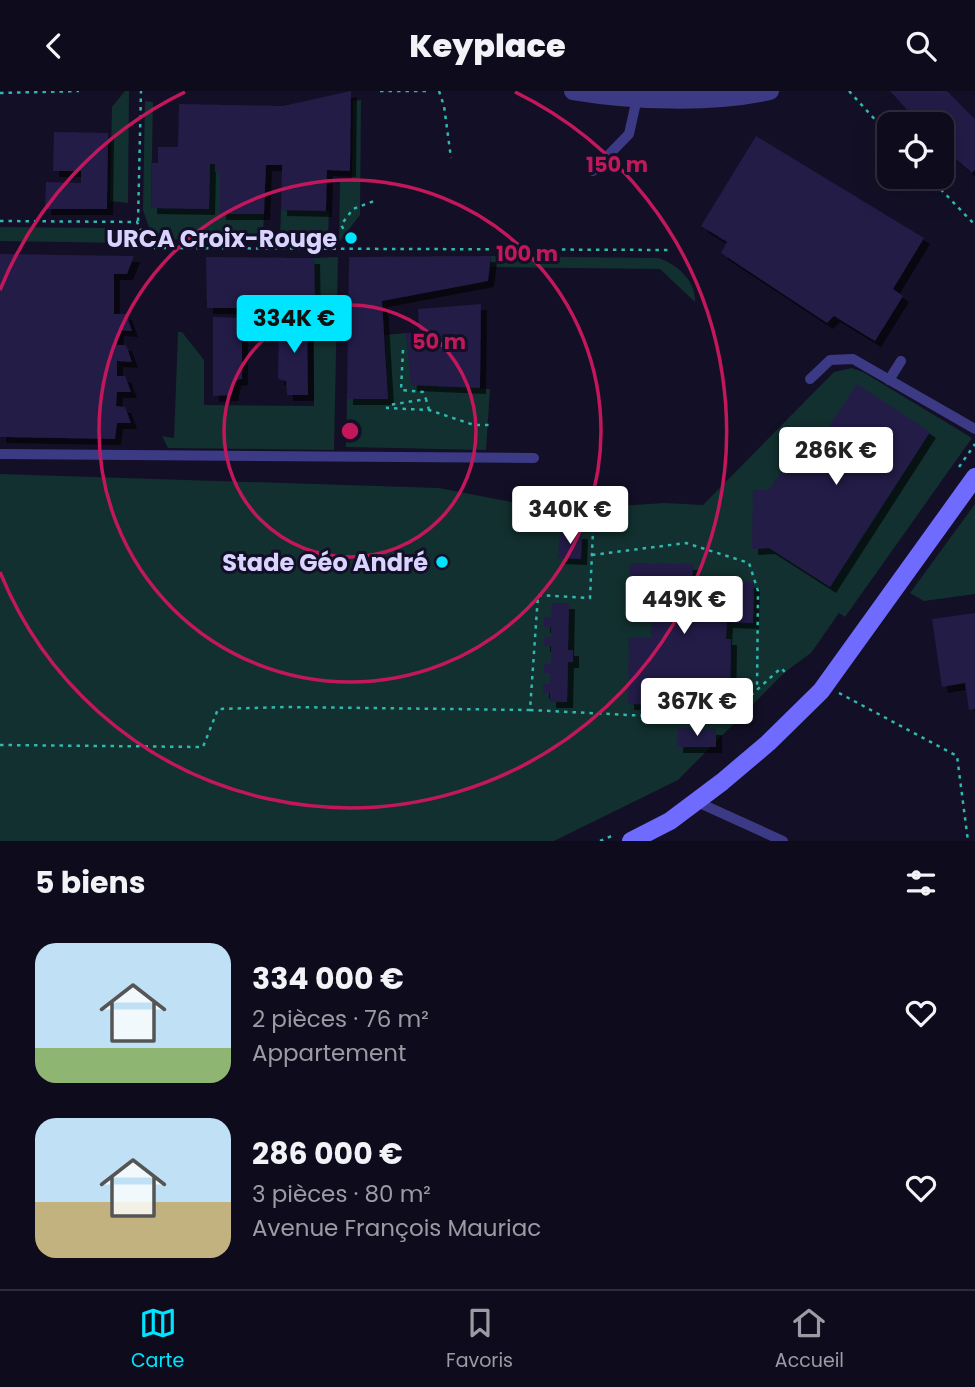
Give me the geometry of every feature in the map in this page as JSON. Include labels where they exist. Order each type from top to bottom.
[{"type":"street","points":[[573,91],[638,98],[743,97],[770,91]]},
{"type":"street","points":[[626,837],[670,821],[768,743],[825,684],[900,586],[975,477]]},
{"type":"lane","points":[[593,171],[629,134],[638,98]]},
{"type":"lane","points":[[810,379],[830,360],[853,359],[975,429]]},
{"type":"lane","points":[[889,380],[901,361]]},
{"type":"lane","points":[[0,454],[534,458]]},
{"type":"lane","points":[[695,801],[783,841]]},
{"type":"path","points":[[0,93],[79,91]]},
{"type":"path","points":[[141,91],[138,222],[150,248],[671,250]]},
{"type":"path","points":[[380,91],[427,91]]},
{"type":"path","points":[[439,91],[452,158]]},
{"type":"path","points":[[849,91],[877,122]]},
{"type":"path","points":[[940,189],[975,225]]},
{"type":"path","points":[[348,236],[341,225],[353,209],[374,201]]},
{"type":"path","points":[[0,221],[138,222]]},
{"type":"path","points":[[403,350],[401,390],[423,392],[429,410]]},
{"type":"path","points":[[426,399],[389,405],[387,408],[429,410],[474,425],[489,425]]},
{"type":"path","points":[[954,475],[975,444]]},
{"type":"path","points":[[530,710],[538,595],[590,598],[594,508]]},
{"type":"path","points":[[592,555],[687,543],[749,563],[758,590],[757,690]]},
{"type":"path","points":[[0,745],[204,747],[218,709],[286,707],[530,710],[688,718],[727,717],[780,668],[785,672]]},
{"type":"path","points":[[825,684],[957,756],[968,841]]},
{"type":"path","points":[[600,841],[626,837]]},
{"type":"green space","points":[[125,91],[129,91],[128,203],[110,201],[112,107]]},
{"type":"green space","points":[[361,100],[360,215],[339,242],[340,180],[352,180],[353,101]]},
{"type":"green space","points":[[145,101],[153,102],[151,208],[210,164],[215,164],[215,172],[220,172],[220,213],[264,214],[263,235],[167,240],[152,236],[143,210]]},
{"type":"green space","points":[[281,210],[329,211],[328,240],[280,238]]},
{"type":"green space","points":[[0,227],[113,228],[125,240],[123,243],[0,241]]},
{"type":"green space","points":[[491,256],[659,258],[673,265],[689,281],[695,294],[695,302],[660,269],[491,267]]},
{"type":"green space","points":[[338,257],[334,450],[168,448],[162,436],[174,438],[178,332],[182,332],[204,360],[204,405],[314,406],[314,258]]},
{"type":"green space","points":[[406,333],[412,384],[490,389],[486,450],[346,447],[347,399],[388,398],[385,335]]},
{"type":"green space","name":"Stade Géo André","points":[[852,368],[972,438],[845,617],[839,613],[811,653],[785,672],[678,780],[554,841],[0,841],[0,474],[439,488],[552,510],[665,503],[703,505],[834,372]]},
{"type":"green space","points":[[975,504],[975,594],[924,601],[910,593]]},
{"type":"building","points":[[351,91],[350,171],[327,170],[326,211],[281,210],[282,165],[266,165],[264,214],[220,214],[220,172],[215,172],[215,164],[210,164],[209,209],[151,208],[152,163],[158,163],[158,147],[178,147],[179,104],[283,106]]},
{"type":"building","points":[[890,91],[947,91],[975,119],[975,170],[972,173],[954,157],[954,112],[909,112]]},
{"type":"building","points":[[54,132],[108,133],[107,209],[45,209],[46,182],[81,183],[81,171],[53,171]]},
{"type":"building","points":[[756,136],[924,238],[893,289],[903,296],[875,341],[834,316],[827,323],[721,253],[727,242],[701,226]]},
{"type":"building","points":[[0,254],[134,256],[127,274],[114,274],[114,314],[126,314],[132,331],[118,330],[117,345],[126,345],[132,362],[117,361],[117,376],[125,376],[131,392],[117,392],[116,406],[125,407],[131,423],[117,423],[115,439],[0,437]]},
{"type":"building","points":[[491,256],[488,281],[382,301],[388,399],[347,399],[349,257]]},
{"type":"building","points":[[206,257],[314,258],[315,308],[207,308]]},
{"type":"building","points":[[481,304],[480,388],[411,385],[406,333],[419,332],[418,309]]},
{"type":"building","points":[[279,316],[307,318],[308,395],[287,395],[286,381],[278,379]]},
{"type":"building","points":[[213,317],[242,318],[242,379],[235,380],[232,395],[213,396]]},
{"type":"building","points":[[857,384],[930,432],[830,587],[769,548],[752,549],[753,490],[769,490],[799,446],[811,454]]},
{"type":"building","points":[[560,533],[582,533],[581,559],[558,558]]},
{"type":"building","points":[[630,563],[693,564],[692,591],[699,591],[700,581],[754,582],[753,623],[727,622],[726,639],[731,639],[730,706],[628,704],[629,637],[651,638],[652,605],[629,604]]},
{"type":"building","points":[[552,603],[569,603],[568,650],[573,650],[573,662],[568,662],[567,702],[550,702],[550,693],[543,693],[543,684],[550,684],[550,673],[544,673],[544,664],[551,664],[551,646],[544,646],[544,637],[551,638],[551,627],[544,627],[544,617],[551,618]]},
{"type":"building","points":[[975,613],[975,709],[969,710],[965,683],[942,687],[932,619]]},
{"type":"building","points":[[678,728],[716,729],[716,747],[677,747]]},
{"type":"place","name":"URCA Croix-Rouge","points":[[351,238]]},
{"type":"place","name":"Stade Géo André","points":[[442,562]]}]
